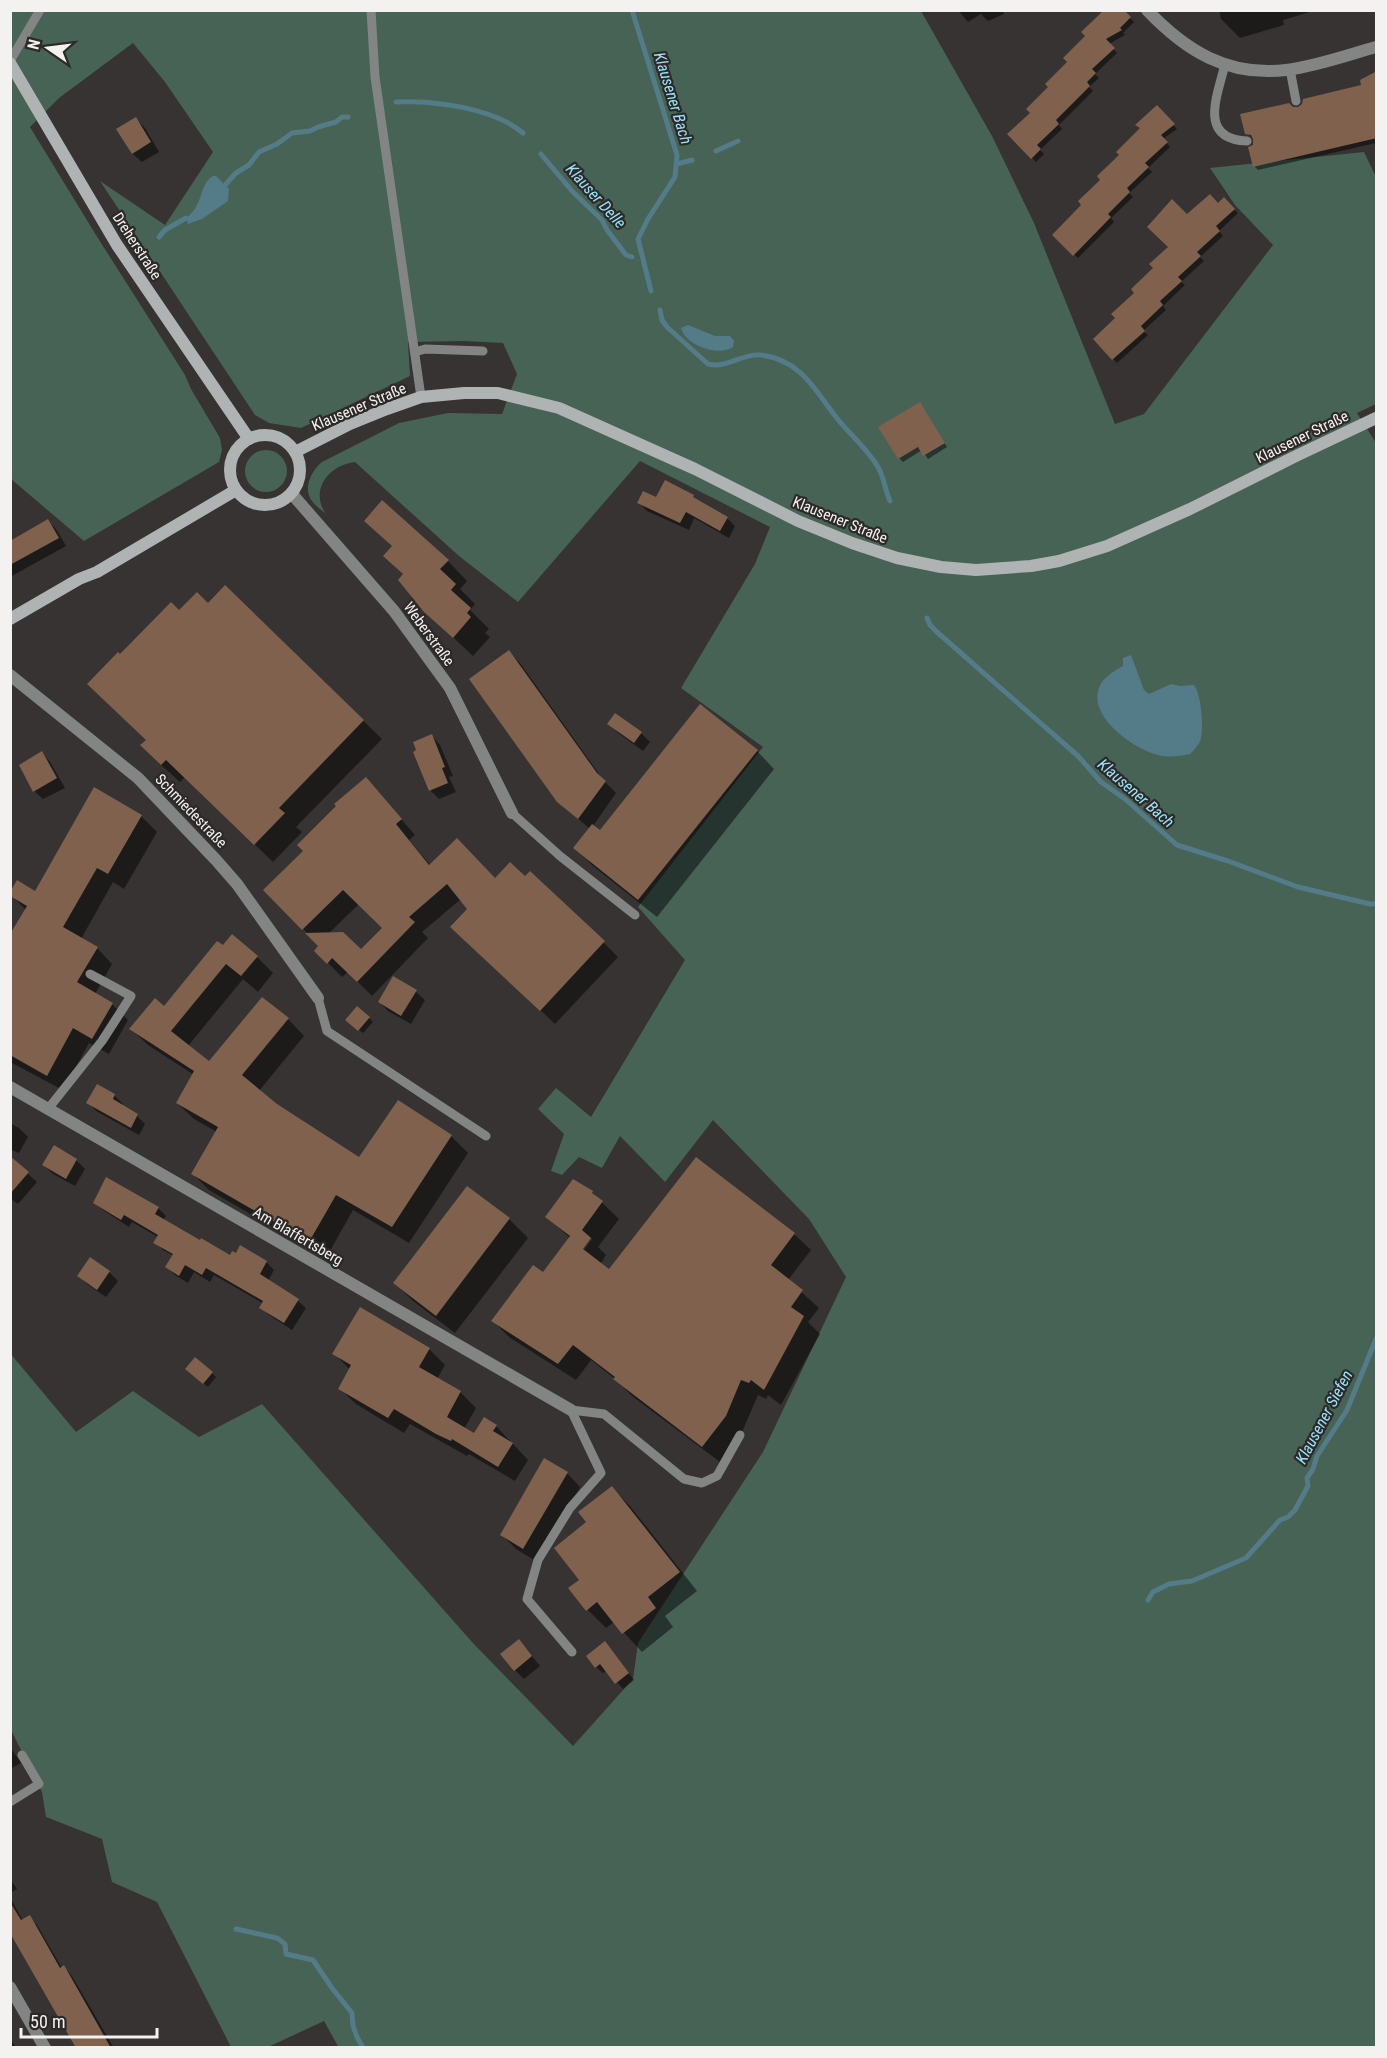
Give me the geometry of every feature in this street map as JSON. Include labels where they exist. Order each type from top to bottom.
[{"type":"main road","name":"Dreherstraße","points":[[10,62],[117,245],[249,439]]},
{"type":"main road","name":"Klausener Straße","points":[[295,452],[350,424],[387,408],[421,397],[498,393],[559,408],[695,469],[798,521],[852,543],[897,558],[941,567],[972,570],[1030,566],[1082,556],[1190,509],[1377,418]]},
{"type":"main road","points":[[270,435],[289,444],[295,452],[300,462],[300,473],[298,484],[292,494],[276,504],[258,505],[249,502],[236,490],[231,479],[230,467],[239,446],[249,439],[270,435]]},
{"type":"main road","points":[[10,619],[79,579],[97,572],[236,490]]},
{"type":"street","points":[[1147,10],[1169,33],[1190,49],[1238,68],[1290,69],[1377,47]]},
{"type":"street","name":"Weberstraße","points":[[292,494],[394,611],[450,688],[512,813]]},
{"type":"street","name":"Schmiedestraße","points":[[10,675],[138,778],[185,827],[237,884],[318,998]]},
{"type":"street","name":"Am Blaffertsberg","points":[[10,1087],[571,1410]]},
{"type":"street","points":[[10,1988],[45,2048]]},
{"type":"lane","points":[[10,62],[39,10]]},
{"type":"lane","points":[[371,10],[375,77],[421,397]]},
{"type":"lane","points":[[1225,64],[1214,107],[1216,128],[1230,139],[1247,141]]},
{"type":"lane","points":[[1290,69],[1296,101]]},
{"type":"lane","points":[[415,352],[425,349],[483,351]]},
{"type":"lane","points":[[512,813],[560,856],[635,915]]},
{"type":"lane","points":[[48,1109],[102,1041],[131,996],[90,974]]},
{"type":"lane","points":[[318,998],[327,1031],[486,1136]]},
{"type":"lane","points":[[571,1410],[604,1414],[684,1479],[702,1483],[717,1476],[740,1435]]},
{"type":"lane","points":[[571,1410],[601,1473],[570,1508],[538,1560],[527,1599],[572,1652]]},
{"type":"lane","points":[[10,1802],[39,1784],[22,1755]]},
{"type":"green space","points":[[11,11],[921,11],[992,136],[1034,223],[1115,424],[1144,414],[1273,245],[1235,205],[1210,168],[1364,152],[1376,177],[1376,404],[1357,413],[1376,443],[1376,2047],[339,2048],[324,2021],[268,2047],[231,2047],[157,1902],[112,1882],[102,1839],[46,1817],[42,1792],[11,1730],[10,1353],[76,1432],[133,1391],[199,1437],[262,1404],[472,1642],[573,1746],[633,1679],[638,1643],[763,1452],[846,1277],[809,1219],[713,1120],[665,1182],[620,1136],[602,1168],[579,1157],[562,1175],[551,1171],[564,1134],[538,1109],[556,1088],[591,1117],[685,960],[638,907],[763,747],[681,688],[755,564],[770,527],[640,461],[518,602],[459,556],[355,462],[337,468],[324,480],[320,496],[321,505],[326,514],[312,501],[308,491],[312,474],[322,462],[399,423],[448,413],[502,414],[517,374],[503,343],[408,342],[410,376],[301,428],[269,423],[255,415],[100,181],[165,225],[213,152],[165,82],[133,43],[59,98],[30,127],[185,375],[220,438],[222,450],[219,462],[84,541],[11,479]]},
{"type":"green space","points":[[266,450],[281,456],[287,471],[281,486],[266,492],[251,486],[245,471],[251,456]]},
{"type":"water","points":[[216,176],[229,189],[228,201],[202,219],[188,224],[186,218],[196,207],[205,184]]},
{"type":"water","points":[[688,325],[715,336],[730,336],[734,341],[733,347],[720,351],[696,345],[689,340],[681,328]]},
{"type":"water","points":[[1131,655],[1144,690],[1149,694],[1171,684],[1194,685],[1200,703],[1202,733],[1197,747],[1190,754],[1166,756],[1148,752],[1115,730],[1100,710],[1097,699],[1101,684],[1109,675],[1123,666],[1123,658]]},
{"type":"building","points":[[1104,10],[1124,10],[1131,17],[1120,28],[1122,30],[1106,39],[1115,48],[1092,69],[1096,73],[1087,82],[1090,86],[1056,120],[1059,124],[1037,145],[1041,149],[1031,159],[1007,134],[1030,113],[1026,109],[1048,87],[1045,84],[1067,62],[1063,58],[1085,36],[1081,32]]},
{"type":"building","points":[[1377,71],[1377,138],[1253,167],[1248,147],[1253,145],[1253,139],[1251,135],[1245,134],[1240,114],[1289,103],[1293,107],[1298,107],[1302,104],[1303,99],[1361,85],[1360,80]]},
{"type":"building","points":[[1157,105],[1175,124],[1161,135],[1168,142],[1145,163],[1149,167],[1127,188],[1130,192],[1108,214],[1111,217],[1073,256],[1052,235],[1081,205],[1078,201],[1100,180],[1097,176],[1119,155],[1116,152],[1140,128],[1135,125]]},
{"type":"building","points":[[136,117],[151,142],[132,154],[116,129]]},
{"type":"building","points":[[1210,194],[1218,203],[1224,197],[1235,209],[1216,226],[1220,231],[1197,252],[1201,256],[1178,277],[1182,281],[1160,301],[1163,305],[1141,326],[1145,331],[1112,360],[1093,339],[1115,318],[1111,314],[1134,293],[1131,289],[1153,268],[1149,264],[1168,247],[1147,227],[1172,199],[1187,214]]},
{"type":"building","points":[[920,402],[945,443],[923,456],[918,447],[898,459],[878,427]]},
{"type":"building","points":[[665,480],[728,517],[720,531],[686,512],[680,523],[637,503],[643,491],[656,497]]},
{"type":"building","points":[[382,500],[449,560],[440,569],[456,584],[451,590],[471,608],[467,613],[471,617],[453,638],[424,612],[398,580],[403,574],[383,556],[392,546],[364,521]]},
{"type":"building","points":[[48,519],[59,538],[10,565],[10,541]]},
{"type":"building","points":[[225,585],[364,720],[279,808],[285,813],[254,845],[166,760],[161,765],[140,745],[146,740],[87,684],[171,602],[179,610],[197,592],[208,603]]},
{"type":"building","points":[[509,650],[597,773],[606,781],[578,819],[557,802],[469,679]]},
{"type":"building","points":[[700,704],[758,750],[638,900],[573,848],[592,824],[600,830]]},
{"type":"building","points":[[615,713],[642,732],[634,743],[607,724]]},
{"type":"building","points":[[432,734],[445,767],[442,768],[448,783],[429,791],[413,752],[416,750],[413,742]]},
{"type":"building","points":[[42,751],[57,778],[33,792],[19,765]]},
{"type":"building","points":[[366,777],[402,819],[396,824],[429,865],[457,838],[495,878],[510,862],[525,876],[530,871],[605,941],[540,1011],[450,927],[467,909],[447,884],[409,917],[415,922],[357,982],[332,958],[327,964],[314,951],[318,946],[305,933],[343,932],[361,949],[382,928],[343,890],[302,930],[263,890],[303,851],[297,845],[336,806],[334,804]]},
{"type":"building","points":[[94,787],[142,815],[108,874],[97,868],[63,927],[98,947],[77,982],[113,1003],[92,1039],[73,1028],[47,1076],[10,1055],[10,934],[27,906],[10,896],[10,892],[17,880],[35,891]]},
{"type":"building","points":[[232,934],[258,956],[241,976],[226,964],[171,1031],[209,1061],[262,997],[289,1018],[242,1075],[277,1104],[359,1157],[398,1100],[452,1135],[392,1227],[336,1195],[309,1242],[191,1174],[218,1127],[176,1103],[194,1071],[129,1029],[155,998],[164,1006],[217,941],[223,945]]},
{"type":"building","points":[[393,976],[417,990],[401,1016],[378,1002]]},
{"type":"building","points":[[357,1006],[370,1017],[358,1031],[345,1020]]},
{"type":"building","points":[[97,1084],[115,1094],[113,1099],[138,1114],[131,1128],[86,1103]]},
{"type":"building","points":[[54,1145],[77,1159],[66,1179],[42,1165]]},
{"type":"building","points":[[10,1156],[29,1172],[10,1194]]},
{"type":"building","points":[[696,1157],[795,1233],[771,1265],[803,1290],[791,1307],[804,1316],[764,1390],[751,1380],[749,1383],[741,1380],[726,1416],[702,1447],[613,1379],[615,1377],[573,1345],[558,1364],[491,1321],[533,1265],[543,1272],[570,1236],[545,1217],[573,1179],[593,1191],[592,1193],[603,1201],[582,1230],[591,1238],[583,1249],[609,1269]]},
{"type":"building","points":[[106,1177],[159,1207],[155,1214],[200,1240],[201,1238],[230,1255],[232,1251],[236,1253],[240,1245],[267,1261],[260,1274],[299,1299],[284,1323],[259,1308],[263,1301],[206,1268],[202,1275],[185,1265],[179,1276],[165,1267],[173,1254],[153,1243],[158,1235],[124,1215],[121,1220],[93,1203]]},
{"type":"building","points":[[467,1186],[510,1218],[436,1316],[393,1283]]},
{"type":"building","points":[[90,1257],[110,1271],[97,1290],[77,1276]]},
{"type":"building","points":[[360,1307],[430,1348],[419,1367],[461,1391],[447,1417],[474,1433],[484,1417],[497,1425],[493,1431],[513,1443],[498,1467],[452,1439],[451,1441],[436,1434],[394,1409],[388,1418],[338,1389],[351,1365],[332,1354]]},
{"type":"building","points":[[195,1357],[213,1372],[203,1384],[185,1369]]},
{"type":"building","points":[[544,1458],[568,1472],[523,1549],[500,1535]]},
{"type":"building","points":[[612,1486],[680,1572],[648,1597],[656,1608],[622,1634],[597,1602],[586,1611],[568,1588],[579,1580],[554,1548],[586,1522],[578,1512]]},
{"type":"building","points":[[519,1639],[532,1656],[514,1671],[500,1654]]},
{"type":"building","points":[[605,1641],[629,1673],[615,1684],[600,1664],[595,1668],[586,1656]]},
{"type":"building","points":[[10,1902],[21,1920],[30,1915],[60,1968],[64,1965],[111,2048],[76,2048],[10,1933]]},
{"type":"waterway","name":"Klausener Bach","points":[[632,10],[677,155],[675,177],[638,239],[651,291]]},
{"type":"waterway","name":"Klauser Delle","points":[[396,102],[427,102],[462,107],[496,117],[523,133]]},
{"type":"waterway","name":"Klauser Delle","points":[[226,184],[236,173],[249,165],[259,152],[277,144],[292,133],[310,131],[336,122],[342,117],[348,117]]},
{"type":"waterway","points":[[716,151],[738,141]]},
{"type":"waterway","name":"Klauser Delle","points":[[541,154],[572,191],[602,220],[626,255],[632,257]]},
{"type":"waterway","points":[[677,164],[692,160]]},
{"type":"waterway","name":"Klauser Delle","points":[[159,237],[165,230],[186,218]]},
{"type":"waterway","name":"Klausener Bach","points":[[660,310],[662,320],[667,327],[708,364],[722,364],[747,356],[761,355],[775,358],[797,370],[814,387],[841,423],[874,460],[882,475],[890,501]]},
{"type":"waterway","name":"Klausener Bach","points":[[927,618],[937,632],[1078,756],[1101,782],[1125,799],[1177,845],[1298,887],[1376,904]]},
{"type":"waterway","name":"Klausener Siefen","points":[[1148,1600],[1153,1592],[1169,1584],[1192,1581],[1246,1558],[1280,1520],[1288,1517],[1295,1510],[1308,1486],[1307,1478],[1317,1456],[1347,1410],[1376,1339]]},
{"type":"waterway","points":[[236,1929],[277,1938],[285,1944],[286,1954],[313,1960],[352,2013],[353,2026],[363,2048]]}]
